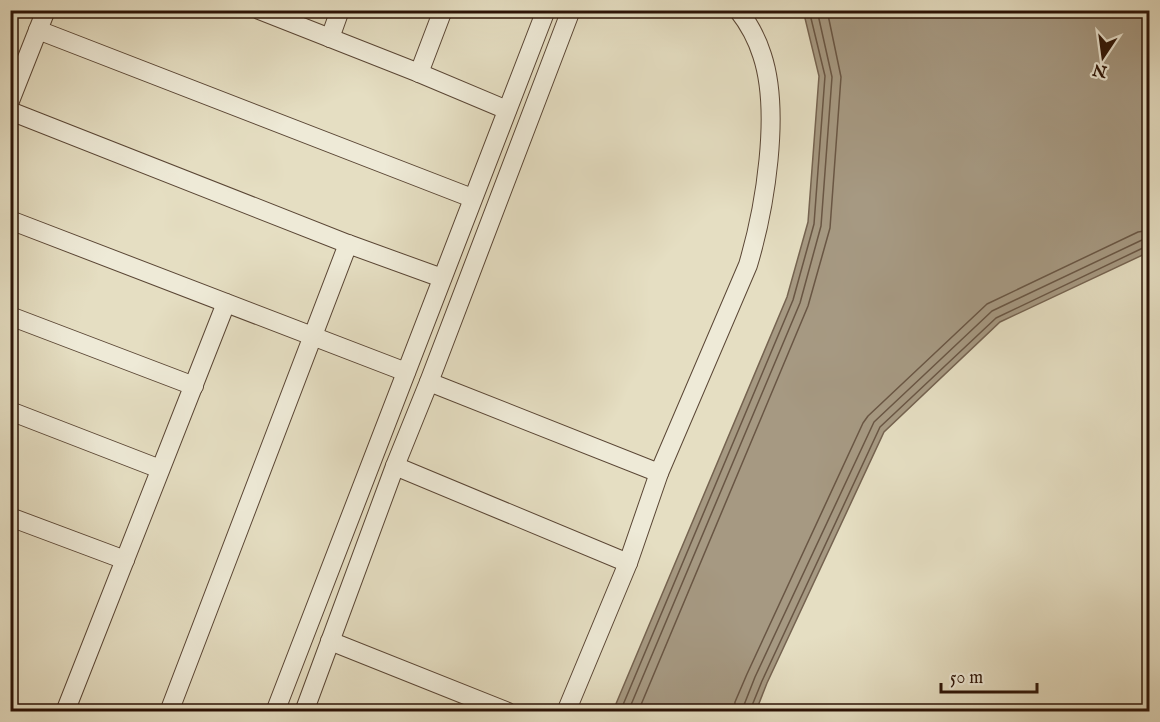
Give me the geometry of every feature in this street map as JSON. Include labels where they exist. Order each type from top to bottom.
[{"type":"street","points":[[10,101],[46,10]]},
{"type":"street","points":[[259,10],[507,110]]},
{"type":"street","points":[[330,38],[340,10]]},
{"type":"street","points":[[419,73],[442,10]]},
{"type":"street","points":[[275,711],[546,10]]},
{"type":"street","points":[[304,711],[395,466],[572,10]]},
{"type":"street","points":[[566,711],[628,563],[659,473],[755,242],[770,140],[768,79],[763,56],[755,36],[738,10]]},
{"type":"street","points":[[38,30],[472,198]]},
{"type":"street","points":[[10,111],[348,244],[442,278]]},
{"type":"street","points":[[10,220],[406,372]]},
{"type":"street","points":[[168,711],[348,244]]},
{"type":"street","points":[[65,711],[226,303]]},
{"type":"street","points":[[10,316],[194,386]]},
{"type":"street","points":[[429,382],[659,473]]},
{"type":"street","points":[[10,411],[160,469]]},
{"type":"street","points":[[395,466],[628,563]]},
{"type":"street","points":[[10,516],[125,560]]},
{"type":"street","points":[[330,641],[508,711]]},
{"type":"water","points":[[802,11],[1149,11],[1149,252],[1000,322],[884,432],[756,711],[613,711],[787,297],[808,222],[819,76]]}]
